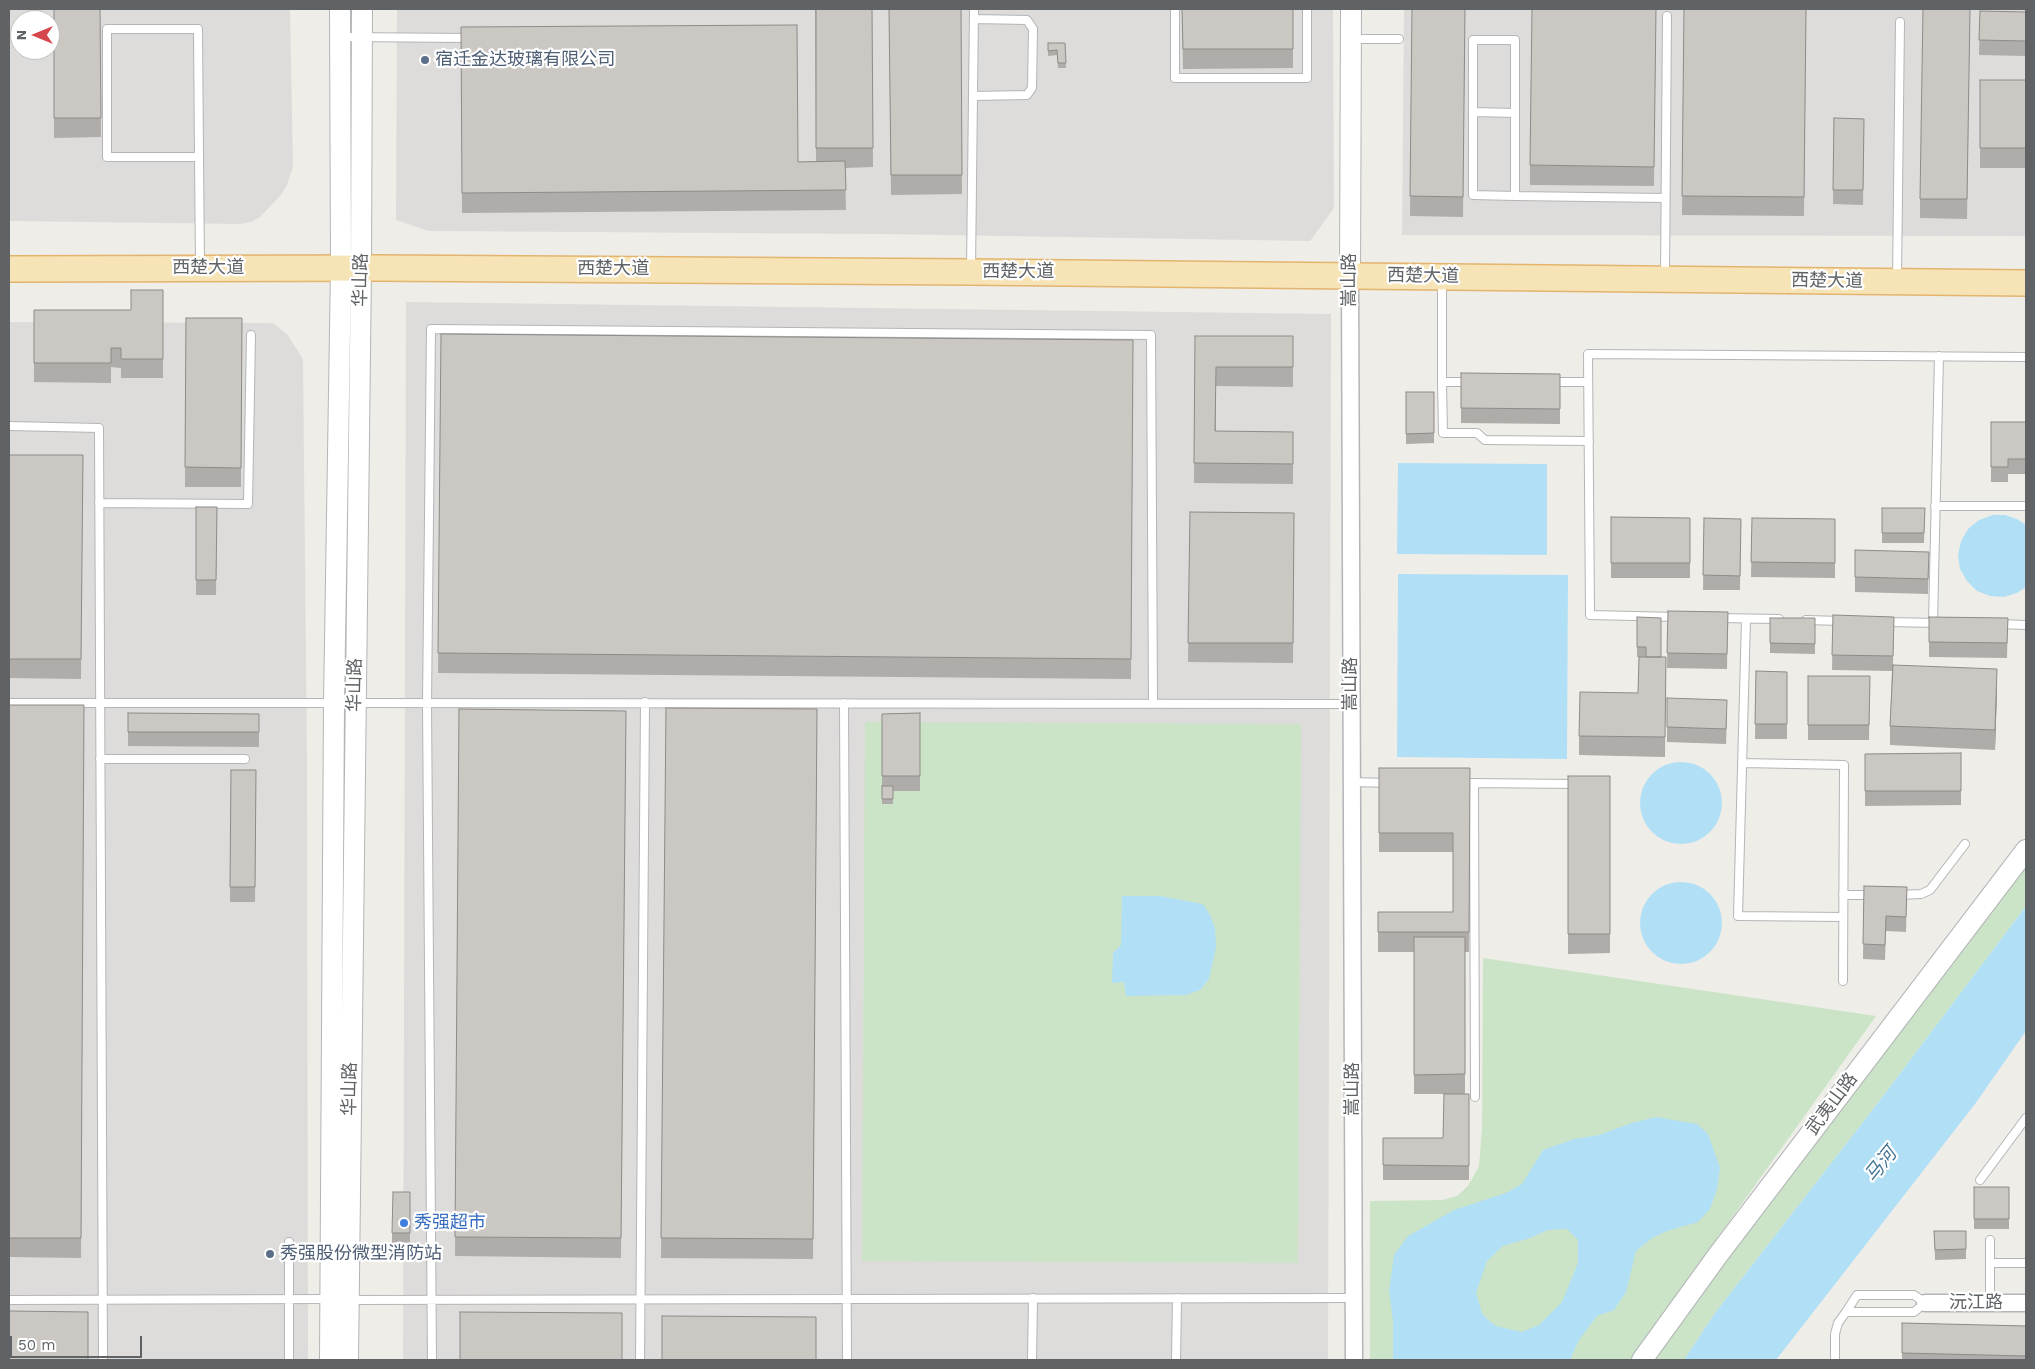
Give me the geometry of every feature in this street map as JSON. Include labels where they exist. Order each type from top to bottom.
[{"type":"main road","name":"西楚大道","points":[[9,269],[351,268],[971,272],[2026,283]]},
{"type":"street","name":"华山路","points":[[340,9],[351,268]]},
{"type":"street","name":"华山路","points":[[330,1360],[338,1300],[351,268],[362,9]]},
{"type":"street","name":"嵩山路","points":[[1351,9],[1351,782],[1354,1360]]},
{"type":"street","name":"武夷山路","points":[[1642,1360],[1723,1247],[2026,850]]},
{"type":"street","name":"华山路","points":[[338,1300],[348,1360]]},
{"type":"street","name":"沅江路","points":[[1925,1303],[2026,1303]]},
{"type":"lane","points":[[971,272],[974,9]]},
{"type":"lane","points":[[1175,9],[1176,78],[1307,78],[1307,9]]},
{"type":"lane","points":[[1665,278],[1667,16]]},
{"type":"lane","points":[[973,96],[1027,95],[1032,88],[1033,29],[1027,20],[974,19]]},
{"type":"lane","points":[[1897,282],[1900,22]]},
{"type":"lane","points":[[199,157],[107,157],[107,29],[198,29],[200,268]]},
{"type":"lane","points":[[340,37],[477,38]]},
{"type":"lane","points":[[1351,39],[1399,39]]},
{"type":"lane","points":[[1515,196],[1516,40],[1473,40],[1473,195],[1515,196],[1666,198]]},
{"type":"lane","points":[[1473,112],[1515,112]]},
{"type":"lane","points":[[1442,276],[1442,433],[1477,433],[1485,440],[1589,441]]},
{"type":"lane","points":[[432,1360],[427,703],[430,329],[1151,335],[1152,704]]},
{"type":"lane","points":[[99,503],[248,504],[251,335]]},
{"type":"lane","points":[[1688,617],[1590,615],[1588,354],[2026,357]]},
{"type":"lane","points":[[1933,623],[1939,356]]},
{"type":"lane","points":[[1442,382],[1481,382]]},
{"type":"lane","points":[[1540,382],[1588,382]]},
{"type":"lane","points":[[9,426],[99,428],[103,1360]]},
{"type":"lane","points":[[1936,506],[2026,506]]},
{"type":"lane","points":[[1707,618],[1786,620]]},
{"type":"lane","points":[[1746,619],[1738,916],[1843,917]]},
{"type":"lane","points":[[1795,620],[1854,621]]},
{"type":"lane","points":[[1874,622],[1952,623]]},
{"type":"lane","points":[[1989,624],[2026,625]]},
{"type":"lane","points":[[640,1360],[645,702]]},
{"type":"lane","points":[[9,703],[1351,704]]},
{"type":"lane","points":[[844,703],[847,1360]]},
{"type":"lane","points":[[100,759],[245,759]]},
{"type":"lane","points":[[1742,763],[1844,764],[1842,981]]},
{"type":"lane","points":[[1351,782],[1398,783]]},
{"type":"lane","points":[[1464,783],[1581,784]]},
{"type":"lane","points":[[1474,783],[1476,1097]]},
{"type":"lane","points":[[1892,895],[1921,894],[1930,890],[1966,844]]},
{"type":"lane","points":[[1843,896],[1882,895]]},
{"type":"lane","points":[[1980,1180],[2026,1118]]},
{"type":"lane","points":[[1990,1240],[1990,1303]]},
{"type":"lane","points":[[289,1242],[289,1360]]},
{"type":"lane","points":[[1990,1263],[2026,1263]]},
{"type":"lane","points":[[1835,1360],[1835,1334],[1846,1312],[1857,1295],[1914,1295],[1925,1303],[1914,1312],[1846,1312]]},
{"type":"lane","points":[[1032,1298],[1032,1360]]},
{"type":"lane","points":[[1176,1360],[1177,1298]]},
{"type":"lane","points":[[9,1300],[1354,1298]]},
{"type":"shaded area","points":[[9,9],[290,9],[293,167],[287,185],[281,195],[260,217],[251,222],[240,224],[9,221]]},
{"type":"shaded area","points":[[397,9],[1333,9],[1334,208],[1310,241],[882,234],[429,231],[396,220]]},
{"type":"shaded area","points":[[1404,9],[2026,9],[2026,236],[1402,235]]},
{"type":"shaded area","points":[[406,302],[1331,314],[1328,1360],[403,1360]]},
{"type":"shaded area","points":[[9,322],[273,323],[287,334],[303,359],[307,767],[308,1360],[9,1360]]},
{"type":"green space","points":[[865,722],[1301,724],[1298,1263],[862,1261]]},
{"type":"green space","points":[[2026,863],[2026,906],[1884,1095],[1715,1313],[1684,1360],[1650,1360]]},
{"type":"green space","points":[[1483,958],[1876,1016],[1630,1360],[1370,1360],[1370,1201],[1443,1200],[1457,1196],[1468,1186],[1479,1166],[1482,1129]]},
{"type":"water","points":[[1398,463],[1547,464],[1547,555],[1397,554]]},
{"type":"water","points":[[1993,515],[2005,515],[2017,519],[2026,525],[2026,587],[2017,593],[2004,597],[1990,596],[1977,591],[1967,581],[1960,569],[1958,555],[1961,541],[1968,529],[1979,520]]},
{"type":"water","points":[[1398,574],[1568,575],[1567,759],[1397,757]]},
{"type":"water","points":[[1681,762],[1697,765],[1710,774],[1719,787],[1722,803],[1719,819],[1710,832],[1697,841],[1681,844],[1665,841],[1652,832],[1643,819],[1640,803],[1643,787],[1652,774],[1665,765]]},
{"type":"water","points":[[1681,882],[1697,885],[1710,894],[1719,907],[1722,923],[1719,939],[1710,952],[1697,961],[1681,964],[1665,961],[1652,952],[1643,939],[1640,923],[1643,907],[1652,894],[1665,885]]},
{"type":"water","points":[[1122,896],[1160,896],[1203,904],[1215,928],[1216,947],[1209,979],[1200,990],[1186,995],[1126,996],[1124,982],[1112,983],[1113,953],[1121,945]]},
{"type":"water","name":"马河","points":[[2026,906],[2026,1031],[1975,1104],[1776,1360],[1684,1360],[1715,1313],[1884,1095]]},
{"type":"water","points":[[1656,1117],[1697,1124],[1708,1134],[1720,1168],[1717,1189],[1710,1209],[1698,1222],[1667,1231],[1652,1238],[1636,1251],[1626,1292],[1614,1310],[1597,1316],[1579,1340],[1570,1360],[1393,1360],[1393,1321],[1389,1290],[1394,1255],[1408,1236],[1454,1210],[1506,1193],[1522,1184],[1543,1150],[1574,1139],[1599,1135],[1632,1123]],"holes":[[[1567,1229],[1578,1240],[1578,1263],[1562,1302],[1539,1325],[1522,1332],[1496,1326],[1486,1318],[1482,1313],[1476,1293],[1487,1261],[1503,1246],[1530,1238],[1548,1230]]]},
{"type":"building","points":[[100,9],[101,118],[54,118],[54,60],[60,60],[60,10],[54,10]]},
{"type":"building","points":[[816,9],[872,9],[873,148],[816,148]]},
{"type":"building","points":[[889,9],[961,9],[962,175],[891,175]]},
{"type":"building","points":[[1182,9],[1293,9],[1293,49],[1183,49]]},
{"type":"building","points":[[1412,9],[1465,9],[1463,197],[1410,196]]},
{"type":"building","points":[[1532,9],[1656,9],[1654,167],[1530,165]]},
{"type":"building","points":[[1684,9],[1806,9],[1804,197],[1682,196]]},
{"type":"building","points":[[1923,9],[1970,9],[1967,199],[1920,199]]},
{"type":"building","points":[[1980,11],[2026,12],[2026,41],[1979,40]]},
{"type":"building","points":[[797,25],[798,162],[845,161],[846,190],[462,193],[461,27]]},
{"type":"building","points":[[1048,43],[1065,43],[1066,63],[1058,63],[1057,50],[1048,51]]},
{"type":"building","points":[[1980,80],[2026,80],[2026,148],[1980,148]]},
{"type":"building","points":[[1834,118],[1864,119],[1863,190],[1833,190]]},
{"type":"building","points":[[131,290],[163,290],[163,359],[121,359],[121,348],[111,348],[111,363],[34,363],[34,310],[131,310]]},
{"type":"building","points":[[186,318],[242,318],[241,468],[185,467]]},
{"type":"building","points":[[441,334],[1133,340],[1131,659],[438,653]]},
{"type":"building","points":[[1195,336],[1293,336],[1293,367],[1216,367],[1215,431],[1293,432],[1293,464],[1194,463]]},
{"type":"building","points":[[1461,373],[1560,374],[1560,409],[1461,408]]},
{"type":"building","points":[[1406,392],[1434,392],[1434,433],[1406,434]]},
{"type":"building","points":[[1991,422],[2026,422],[2026,459],[2008,459],[2008,467],[1991,467]]},
{"type":"building","points":[[9,455],[83,455],[81,659],[9,659]]},
{"type":"building","points":[[196,507],[217,507],[216,580],[196,580]]},
{"type":"building","points":[[1882,508],[1925,508],[1924,533],[1882,533]]},
{"type":"building","points":[[1190,512],[1294,513],[1293,643],[1188,643]]},
{"type":"building","points":[[1611,517],[1690,518],[1690,563],[1611,563]]},
{"type":"building","points":[[1704,518],[1741,519],[1740,576],[1703,575]]},
{"type":"building","points":[[1752,518],[1835,519],[1835,563],[1751,562]]},
{"type":"building","points":[[1855,550],[1929,552],[1928,579],[1855,577]]},
{"type":"building","points":[[1668,611],[1728,612],[1727,654],[1667,653]]},
{"type":"building","points":[[1833,615],[1894,617],[1893,656],[1832,655]]},
{"type":"building","points":[[1637,617],[1661,618],[1661,657],[1646,657],[1646,647],[1637,647]]},
{"type":"building","points":[[1929,617],[2008,618],[2007,643],[1929,642]]},
{"type":"building","points":[[1770,618],[1815,618],[1815,644],[1770,643]]},
{"type":"building","points":[[1639,657],[1666,657],[1665,737],[1579,736],[1580,692],[1638,693]]},
{"type":"building","points":[[1893,665],[1997,669],[1995,730],[1890,726]]},
{"type":"building","points":[[1756,671],[1787,672],[1787,724],[1755,724]]},
{"type":"building","points":[[1808,676],[1870,676],[1869,725],[1808,725]]},
{"type":"building","points":[[1667,698],[1727,700],[1726,729],[1667,727]]},
{"type":"building","points":[[9,705],[84,705],[81,1238],[9,1238]]},
{"type":"building","points":[[666,708],[817,709],[813,1239],[661,1238]]},
{"type":"building","points":[[459,709],[626,711],[621,1238],[455,1237]]},
{"type":"building","points":[[128,713],[259,714],[259,732],[128,732]]},
{"type":"building","points":[[920,713],[920,776],[882,776],[882,714]]},
{"type":"building","points":[[1961,753],[1961,791],[1865,791],[1865,754]]},
{"type":"building","points":[[1379,768],[1470,768],[1469,932],[1378,932],[1378,912],[1453,912],[1453,833],[1379,833]]},
{"type":"building","points":[[231,770],[256,770],[255,887],[230,887]]},
{"type":"building","points":[[1568,776],[1610,776],[1610,934],[1568,934]]},
{"type":"building","points":[[882,786],[893,786],[893,799],[882,799]]},
{"type":"building","points":[[1864,886],[1907,887],[1906,917],[1886,916],[1885,945],[1863,944]]},
{"type":"building","points":[[1414,937],[1465,937],[1465,1074],[1414,1075]]},
{"type":"building","points":[[1444,1094],[1469,1094],[1469,1166],[1383,1165],[1383,1138],[1443,1138]]},
{"type":"building","points":[[1974,1187],[2009,1187],[2009,1219],[1974,1219]]},
{"type":"building","points":[[393,1192],[410,1192],[410,1233],[392,1233]]},
{"type":"building","points":[[1934,1231],[1966,1231],[1966,1249],[1935,1250]]},
{"type":"building","points":[[9,1311],[88,1312],[88,1360],[9,1360]]},
{"type":"building","points":[[460,1312],[622,1313],[622,1360],[460,1360]]},
{"type":"building","points":[[662,1316],[816,1317],[816,1360],[662,1360]]},
{"type":"building","points":[[1902,1323],[2026,1326],[2026,1356],[1902,1353]]},
{"type":"place","name":"宿迁金达玻璃有限公司","points":[[425,60]]},
{"type":"place","name":"秀强超市","points":[[404,1223]]},
{"type":"place","name":"秀强股份微型消防站","points":[[270,1254]]}]
